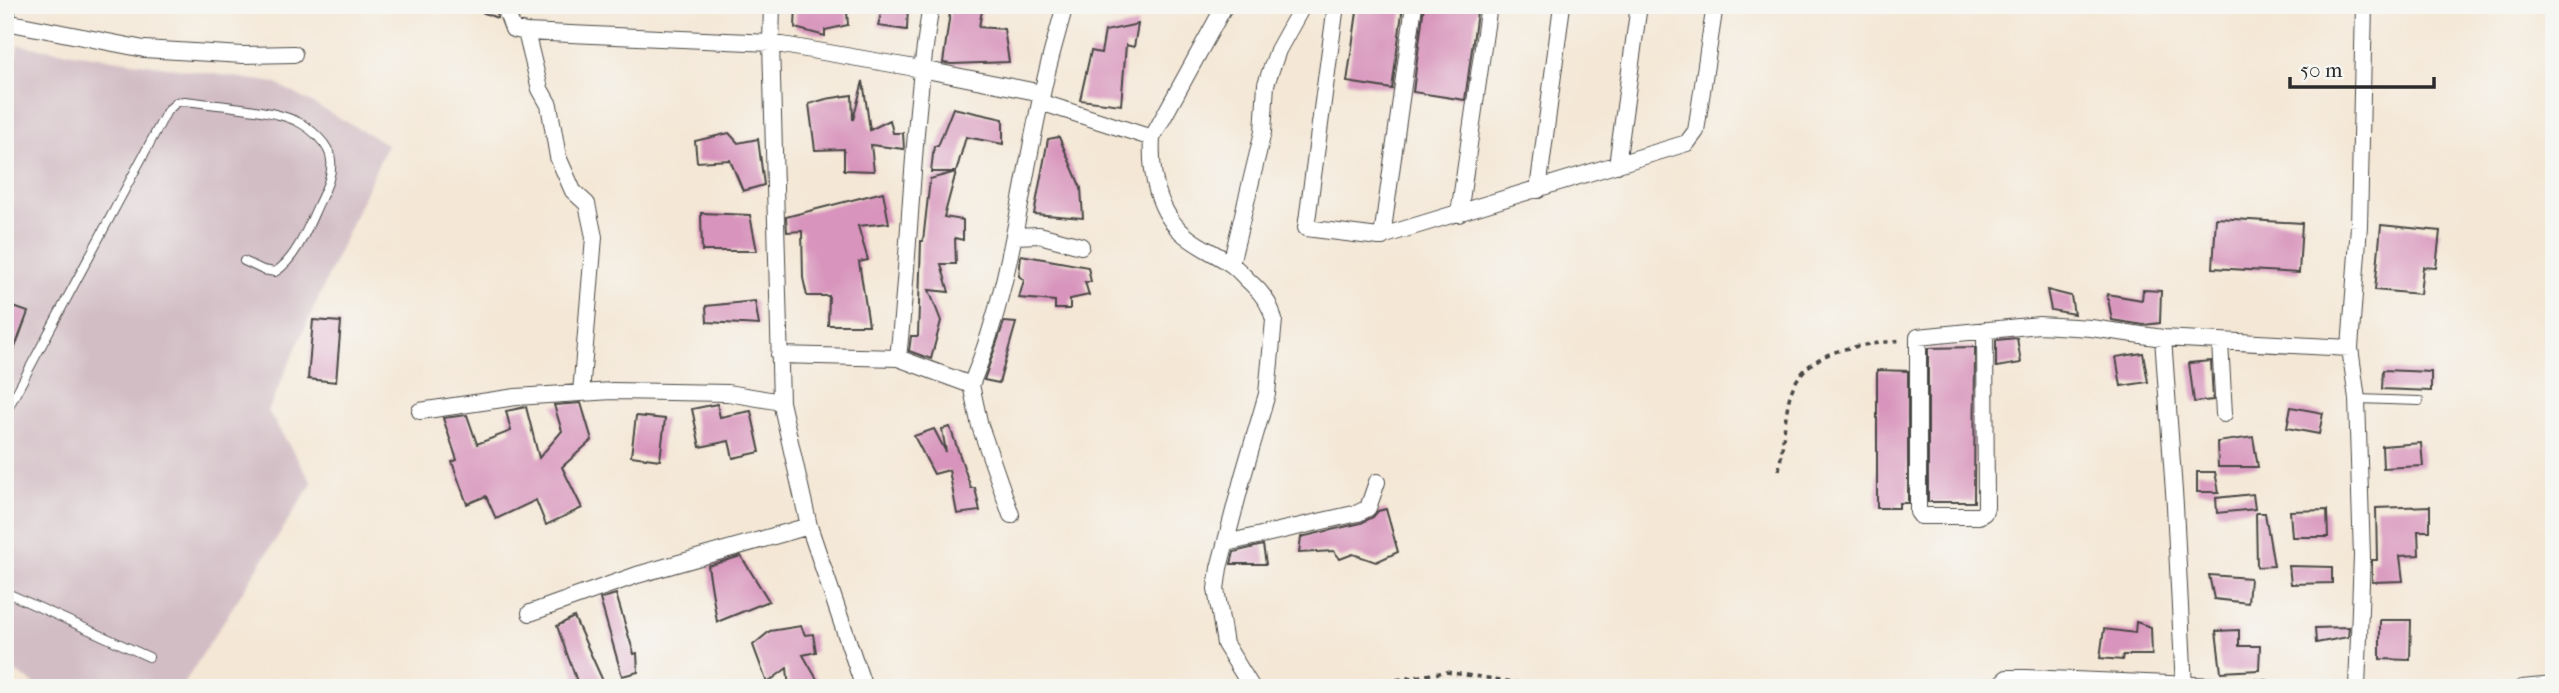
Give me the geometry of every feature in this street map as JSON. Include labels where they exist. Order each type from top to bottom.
[{"type":"street","points":[[8,5],[6,26],[144,49],[243,55],[294,54]]},
{"type":"street","points":[[509,5],[507,13],[513,29],[526,32],[771,43],[921,69],[1041,98],[1152,138]]},
{"type":"street","points":[[772,5],[781,402],[809,526],[864,688]]},
{"type":"street","points":[[898,359],[921,69],[932,5]]},
{"type":"street","points":[[1011,515],[979,426],[971,385],[983,355],[1015,236],[1041,98],[1065,5]]},
{"type":"street","points":[[1225,5],[1152,138],[1151,159],[1154,186],[1168,216],[1184,235],[1231,264],[1272,309],[1274,320],[1267,394],[1216,589],[1225,644],[1252,688]]},
{"type":"street","points":[[1231,264],[1264,132],[1266,84],[1278,50],[1303,5]]},
{"type":"street","points":[[1336,5],[1306,228],[1382,237],[1687,143],[1696,131],[1715,5]]},
{"type":"street","points":[[1382,237],[1414,5]]},
{"type":"street","points":[[1459,214],[1489,5]]},
{"type":"street","points":[[1538,190],[1562,5]]},
{"type":"street","points":[[1617,165],[1639,5]]},
{"type":"street","points":[[2357,688],[2362,556],[2357,399],[2350,348],[2359,226],[2364,5]]},
{"type":"street","points":[[526,32],[540,89],[549,105],[558,157],[573,191],[587,204],[594,237],[581,393]]},
{"type":"street","points":[[1015,236],[1039,235],[1081,246]]},
{"type":"street","points":[[1985,330],[1984,513],[1979,516],[1921,516],[1918,512],[1918,337],[1985,330],[2039,325],[2091,328],[2163,338],[2350,348]]},
{"type":"street","points":[[2163,338],[2184,686]]},
{"type":"street","points":[[2220,342],[2224,414]]},
{"type":"street","points":[[779,355],[898,359],[971,385]]},
{"type":"street","points":[[420,411],[516,397],[581,393],[728,393],[781,402]]},
{"type":"street","points":[[1226,543],[1358,513],[1368,508],[1377,482]]},
{"type":"street","points":[[530,613],[637,575],[809,526]]},
{"type":"street","points":[[1996,688],[2007,678],[2265,688]]},
{"type":"street","points":[[2522,688],[2554,685]]},
{"type":"lane","points":[[5,414],[167,111],[177,102],[267,113],[297,121],[322,140],[331,157],[331,177],[284,267],[275,272],[263,270],[244,261]]},
{"type":"lane","points":[[2357,399],[2419,401]]},
{"type":"lane","points":[[5,592],[149,657]]},
{"type":"path","points":[[1779,470],[1790,398],[1797,380],[1807,366],[1824,355],[1856,346],[1918,337]]},
{"type":"path","points":[[1368,688],[1382,682],[1446,672],[1555,688]]},
{"type":"shaded area","points":[[18,45],[275,83],[387,144],[268,411],[312,483],[181,688],[40,688],[5,664],[5,127]]},
{"type":"building","points":[[498,5],[497,18],[469,7]]},
{"type":"building","points":[[519,5],[545,5],[545,11],[520,17]]},
{"type":"building","points":[[796,5],[816,5],[847,12],[848,25],[825,30],[825,36],[795,28]]},
{"type":"building","points":[[883,5],[908,5],[907,30],[878,26]]},
{"type":"building","points":[[951,5],[983,5],[979,27],[1004,29],[1009,62],[943,63]]},
{"type":"building","points":[[1358,5],[1403,5],[1392,89],[1347,82]]},
{"type":"building","points":[[1424,5],[1478,5],[1465,100],[1413,92]]},
{"type":"building","points":[[1138,24],[1134,47],[1126,45],[1121,105],[1080,100],[1091,51],[1101,53],[1105,31]]},
{"type":"building","points":[[863,81],[870,130],[890,120],[893,133],[903,133],[904,149],[871,145],[874,171],[844,170],[844,149],[815,150],[809,104],[852,95],[853,120]]},
{"type":"building","points":[[953,108],[1003,119],[1003,144],[966,137],[956,172],[931,172],[934,146],[938,146]]},
{"type":"building","points":[[729,133],[738,143],[758,139],[764,185],[743,191],[730,160],[697,162],[695,141]]},
{"type":"building","points":[[1059,137],[1081,188],[1083,218],[1034,214],[1048,139]]},
{"type":"building","points":[[956,172],[944,217],[963,220],[963,240],[955,238],[956,264],[941,264],[949,292],[929,290],[941,321],[931,359],[909,351],[911,336],[918,336],[921,241],[930,179]]},
{"type":"building","points":[[883,192],[889,223],[858,226],[868,260],[859,262],[869,325],[828,325],[829,296],[807,296],[803,278],[802,231],[787,232],[786,217]]},
{"type":"building","points":[[701,213],[750,215],[757,251],[702,251]]},
{"type":"building","points":[[2216,218],[2302,223],[2299,273],[2213,268]]},
{"type":"building","points":[[2381,225],[2440,231],[2436,268],[2423,267],[2420,294],[2375,290]]},
{"type":"building","points":[[1021,255],[1088,267],[1091,282],[1085,282],[1089,295],[1070,299],[1070,309],[1055,309],[1055,301],[1019,298],[1024,280],[1019,276]]},
{"type":"building","points":[[2047,290],[2071,296],[2074,314],[2051,310]]},
{"type":"building","points":[[2143,290],[2161,291],[2160,323],[2144,325],[2112,320],[2107,294],[2142,300]]},
{"type":"building","points":[[755,301],[759,325],[707,322],[706,306]]},
{"type":"building","points":[[5,304],[28,312],[7,369],[5,368]]},
{"type":"building","points":[[313,320],[341,322],[336,382],[308,379]]},
{"type":"building","points":[[1004,322],[1016,323],[999,383],[984,380]]},
{"type":"building","points":[[2017,338],[2021,363],[1996,367],[1996,340]]},
{"type":"building","points":[[1975,347],[1974,502],[1928,502],[1928,348]]},
{"type":"building","points":[[2143,353],[2148,382],[2121,386],[2116,357]]},
{"type":"building","points":[[2211,361],[2213,400],[2194,402],[2189,363]]},
{"type":"building","points":[[1877,370],[1908,371],[1908,503],[1899,503],[1899,508],[1877,508]]},
{"type":"building","points":[[2383,370],[2431,372],[2431,391],[2382,389]]},
{"type":"building","points":[[581,403],[592,440],[562,467],[582,508],[546,525],[536,500],[496,519],[486,496],[467,504],[452,462],[457,460],[443,418],[467,415],[477,444],[511,431],[506,411],[526,407],[539,458],[562,431],[554,405]]},
{"type":"building","points":[[717,404],[720,417],[751,411],[760,452],[733,458],[729,441],[700,447],[692,409]]},
{"type":"building","points":[[2291,407],[2323,413],[2319,434],[2287,428]]},
{"type":"building","points":[[636,416],[665,419],[660,460],[631,456]]},
{"type":"building","points":[[950,427],[971,488],[975,488],[980,511],[957,514],[949,470],[934,474],[914,436],[934,429],[946,452],[942,429]]},
{"type":"building","points":[[2253,437],[2258,467],[2218,467],[2217,442]]},
{"type":"building","points":[[2421,443],[2423,466],[2383,468],[2382,446]]},
{"type":"building","points":[[2197,472],[2215,472],[2219,492],[2197,492]]},
{"type":"building","points":[[2253,494],[2255,509],[2217,513],[2216,498]]},
{"type":"building","points":[[2430,506],[2430,531],[2418,531],[2419,555],[2400,556],[2403,581],[2372,582],[2372,560],[2377,560],[2376,508]]},
{"type":"building","points":[[1386,509],[1398,552],[1376,562],[1353,554],[1340,559],[1334,551],[1299,553],[1301,537],[1361,523],[1378,511]]},
{"type":"building","points":[[2327,510],[2328,537],[2292,537],[2290,511]]},
{"type":"building","points":[[2256,513],[2265,513],[2274,566],[2257,567]]},
{"type":"building","points":[[1263,545],[1266,564],[1231,564],[1234,552]]},
{"type":"building","points":[[741,556],[769,601],[717,622],[708,566]]},
{"type":"building","points":[[2289,566],[2332,567],[2332,583],[2291,584]]},
{"type":"building","points":[[2209,575],[2250,578],[2248,603],[2214,599]]},
{"type":"building","points":[[616,594],[634,654],[637,653],[638,672],[622,676],[600,599]]},
{"type":"building","points":[[574,617],[603,681],[579,687],[557,626]]},
{"type":"building","points":[[2380,620],[2411,620],[2410,660],[2380,659]]},
{"type":"building","points":[[2136,622],[2151,627],[2152,655],[2123,655],[2122,660],[2100,658],[2104,629],[2135,633]]},
{"type":"building","points":[[801,626],[805,635],[813,634],[816,652],[803,655],[822,688],[789,688],[787,668],[767,683],[753,645],[770,631]]},
{"type":"building","points":[[2349,627],[2348,637],[2316,643],[2315,628]]},
{"type":"building","points":[[2239,630],[2239,646],[2260,646],[2259,670],[2221,672],[2216,631]]}]
